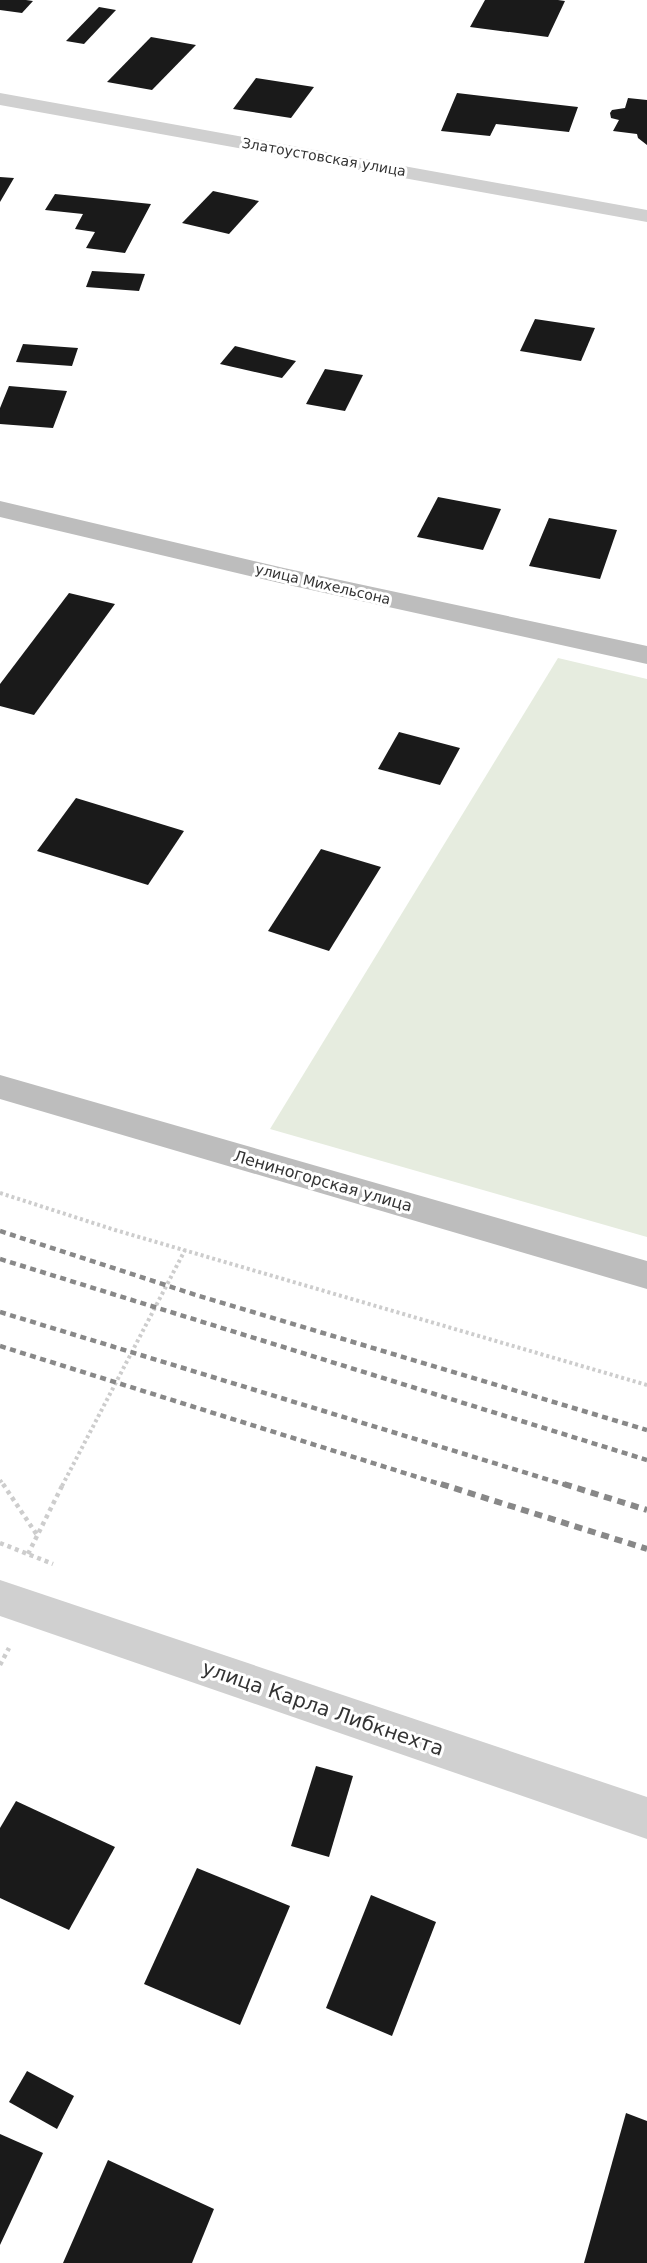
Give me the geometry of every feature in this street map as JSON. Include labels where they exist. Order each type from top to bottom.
[{"type":"street","name":"Златоустовская улица","points":[[0,99],[647,216]]},
{"type":"street","name":"улица Михельсона","points":[[0,508],[284,576],[647,655]]},
{"type":"street","name":"Лениногорская улица","points":[[0,1087],[647,1275]]},
{"type":"street","name":"улица Карла Либкнехта","points":[[4,1613],[647,1818]]},
{"type":"path","points":[[0,1193],[185,1250],[647,1385]]},
{"type":"path","points":[[28,1554],[114,1382],[156,1309],[185,1250]]},
{"type":"path","points":[[0,1480],[38,1536]]},
{"type":"path","points":[[0,1543],[53,1564]]},
{"type":"path","points":[[0,1665],[4,1613]]},
{"type":"shaded area","points":[[558,658],[647,679],[647,1237],[270,1129]]},
{"type":"building","points":[[0,0],[33,1],[22,13],[0,10]]},
{"type":"building","points":[[485,0],[565,1],[548,37],[470,27]]},
{"type":"building","points":[[99,7],[116,10],[84,44],[66,41]]},
{"type":"building","points":[[151,37],[196,45],[152,90],[107,82]]},
{"type":"building","points":[[256,78],[314,87],[291,118],[233,109]]},
{"type":"building","points":[[457,93],[578,107],[569,132],[496,124],[490,136],[441,131]]},
{"type":"building","points":[[628,98],[647,100],[647,145],[638,138],[637,134],[613,131],[619,120],[611,118],[610,113],[612,110],[625,108]]},
{"type":"building","points":[[0,177],[14,178],[0,202]]},
{"type":"building","points":[[213,191],[259,201],[229,234],[182,223]]},
{"type":"building","points":[[55,194],[151,204],[125,253],[86,248],[95,232],[75,229],[83,214],[45,210]]},
{"type":"building","points":[[92,271],[145,274],[139,291],[86,287]]},
{"type":"building","points":[[535,319],[595,328],[581,361],[520,351]]},
{"type":"building","points":[[23,344],[78,348],[72,366],[16,362]]},
{"type":"building","points":[[235,346],[296,361],[282,378],[220,364]]},
{"type":"building","points":[[325,369],[363,375],[345,411],[306,404]]},
{"type":"building","points":[[9,386],[67,391],[53,428],[0,424],[0,408]]},
{"type":"building","points":[[438,497],[501,509],[483,550],[417,537]]},
{"type":"building","points":[[549,518],[617,530],[600,579],[529,566]]},
{"type":"building","points":[[69,593],[115,604],[34,715],[0,706],[0,684]]},
{"type":"building","points":[[399,732],[460,748],[440,785],[378,769]]},
{"type":"building","points":[[76,798],[184,831],[148,885],[37,851]]},
{"type":"building","points":[[321,849],[381,867],[329,951],[268,931]]},
{"type":"building","points":[[316,1766],[353,1776],[329,1857],[291,1846]]},
{"type":"building","points":[[16,1801],[115,1847],[69,1930],[0,1898],[0,1828]]},
{"type":"building","points":[[197,1868],[290,1906],[240,2025],[144,1984]]},
{"type":"building","points":[[371,1895],[436,1922],[392,2036],[326,2008]]},
{"type":"building","points":[[27,2071],[74,2096],[57,2129],[9,2102]]},
{"type":"building","points":[[626,2113],[647,2121],[647,2263],[584,2263]]},
{"type":"building","points":[[0,2134],[43,2153],[0,2245]]},
{"type":"building","points":[[108,2160],[214,2209],[192,2263],[63,2263]]},
{"type":"railway","points":[[0,1231],[196,1295],[647,1430]]},
{"type":"railway","points":[[0,1259],[647,1460]]},
{"type":"railway","points":[[0,1312],[569,1486]]},
{"type":"railway","points":[[0,1346],[446,1486]]},
{"type":"railway","points":[[441,1484],[647,1549]]},
{"type":"railway","points":[[564,1484],[647,1510]]}]
